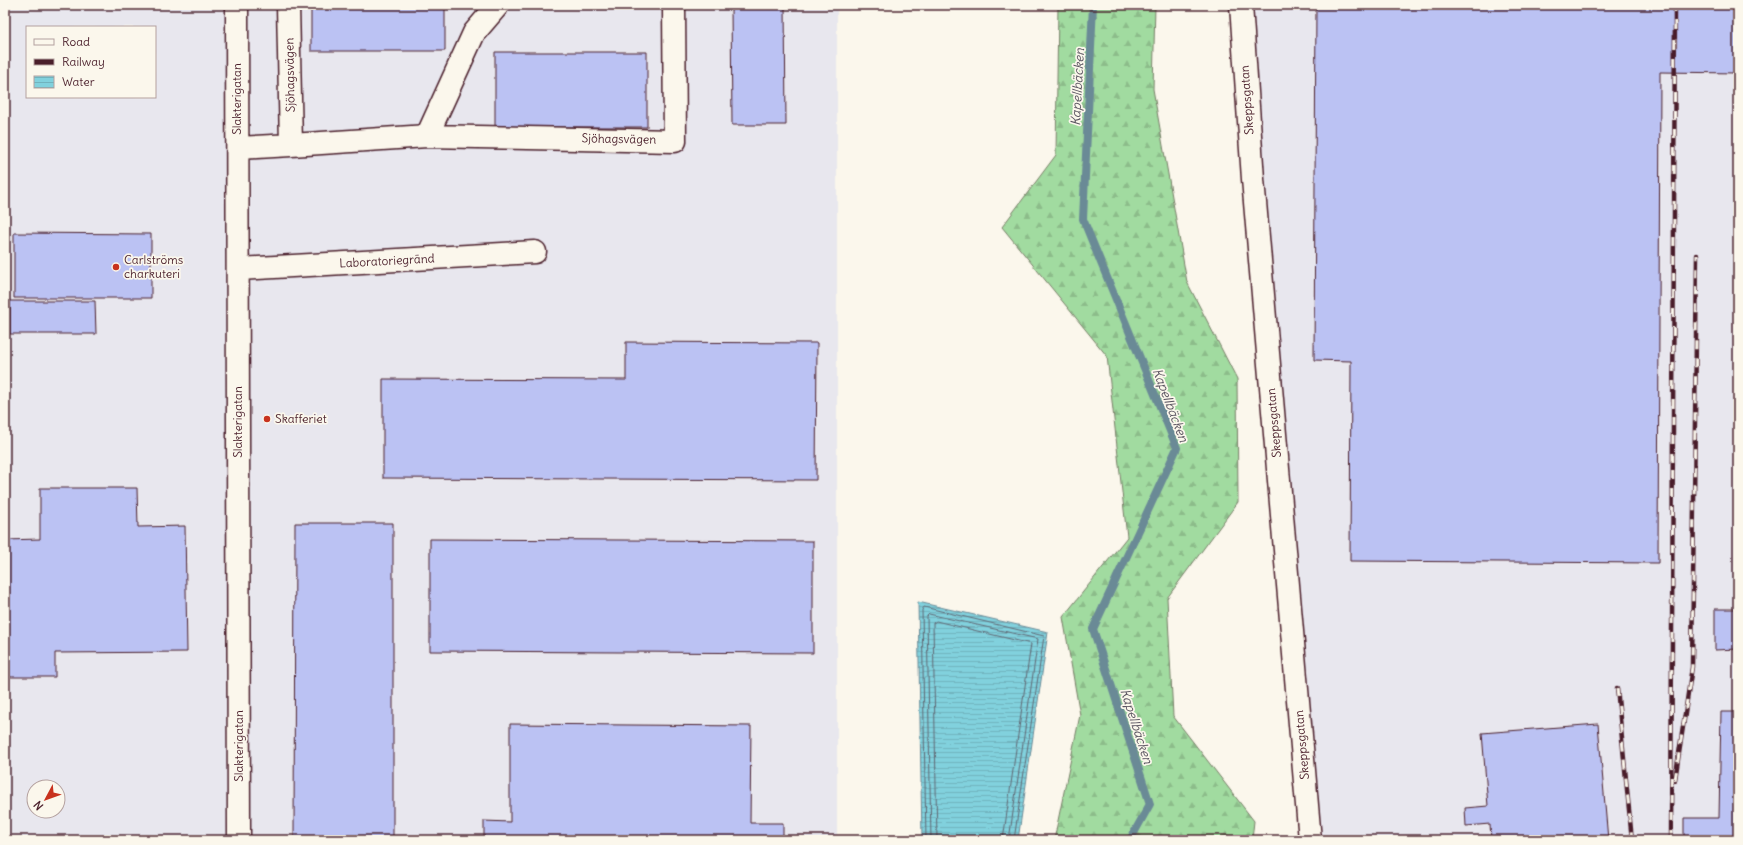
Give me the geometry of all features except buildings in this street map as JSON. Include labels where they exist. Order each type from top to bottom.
[{"type":"street","name":"Slakterigatan","points":[[237,5],[239,269],[239,840]]},
{"type":"street","name":"Sjöhagsvägen","points":[[288,5],[291,145]]},
{"type":"street","points":[[427,136],[474,33],[498,5]]},
{"type":"street","name":"Sjöhagsvägen","points":[[238,148],[427,136],[675,140],[674,5]]},
{"type":"street","name":"Skeppsgatan","points":[[1241,5],[1253,179],[1310,840]]},
{"type":"street","name":"Laboratoriegränd","points":[[239,269],[535,252]]},
{"type":"shaded area","points":[[5,5],[837,5],[837,840],[5,840]]},
{"type":"shaded area","points":[[1248,5],[1738,5],[1738,840],[1320,840]]},
{"type":"green space","points":[[1058,5],[1155,5],[1153,89],[1187,282],[1237,379],[1238,502],[1167,598],[1173,716],[1254,821],[1252,840],[1054,840],[1080,715],[1063,617],[1127,537],[1107,356],[1002,227],[1056,155]]},
{"type":"water","points":[[918,602],[1048,632],[1018,840],[922,840]]},
{"type":"waterway","name":"Kapellbäcken","points":[[1093,5],[1083,219],[1177,448],[1093,629],[1150,804],[1130,840]]},
{"type":"railway","points":[[1671,840],[1675,5]]},
{"type":"railway","points":[[1675,780],[1692,667],[1697,255]]},
{"type":"railway","points":[[1617,688],[1632,840]]},
{"type":"place","name":"Carlströms charkuteri","points":[[116,267]]},
{"type":"place","name":"Skafferiet","points":[[267,419]]}]
